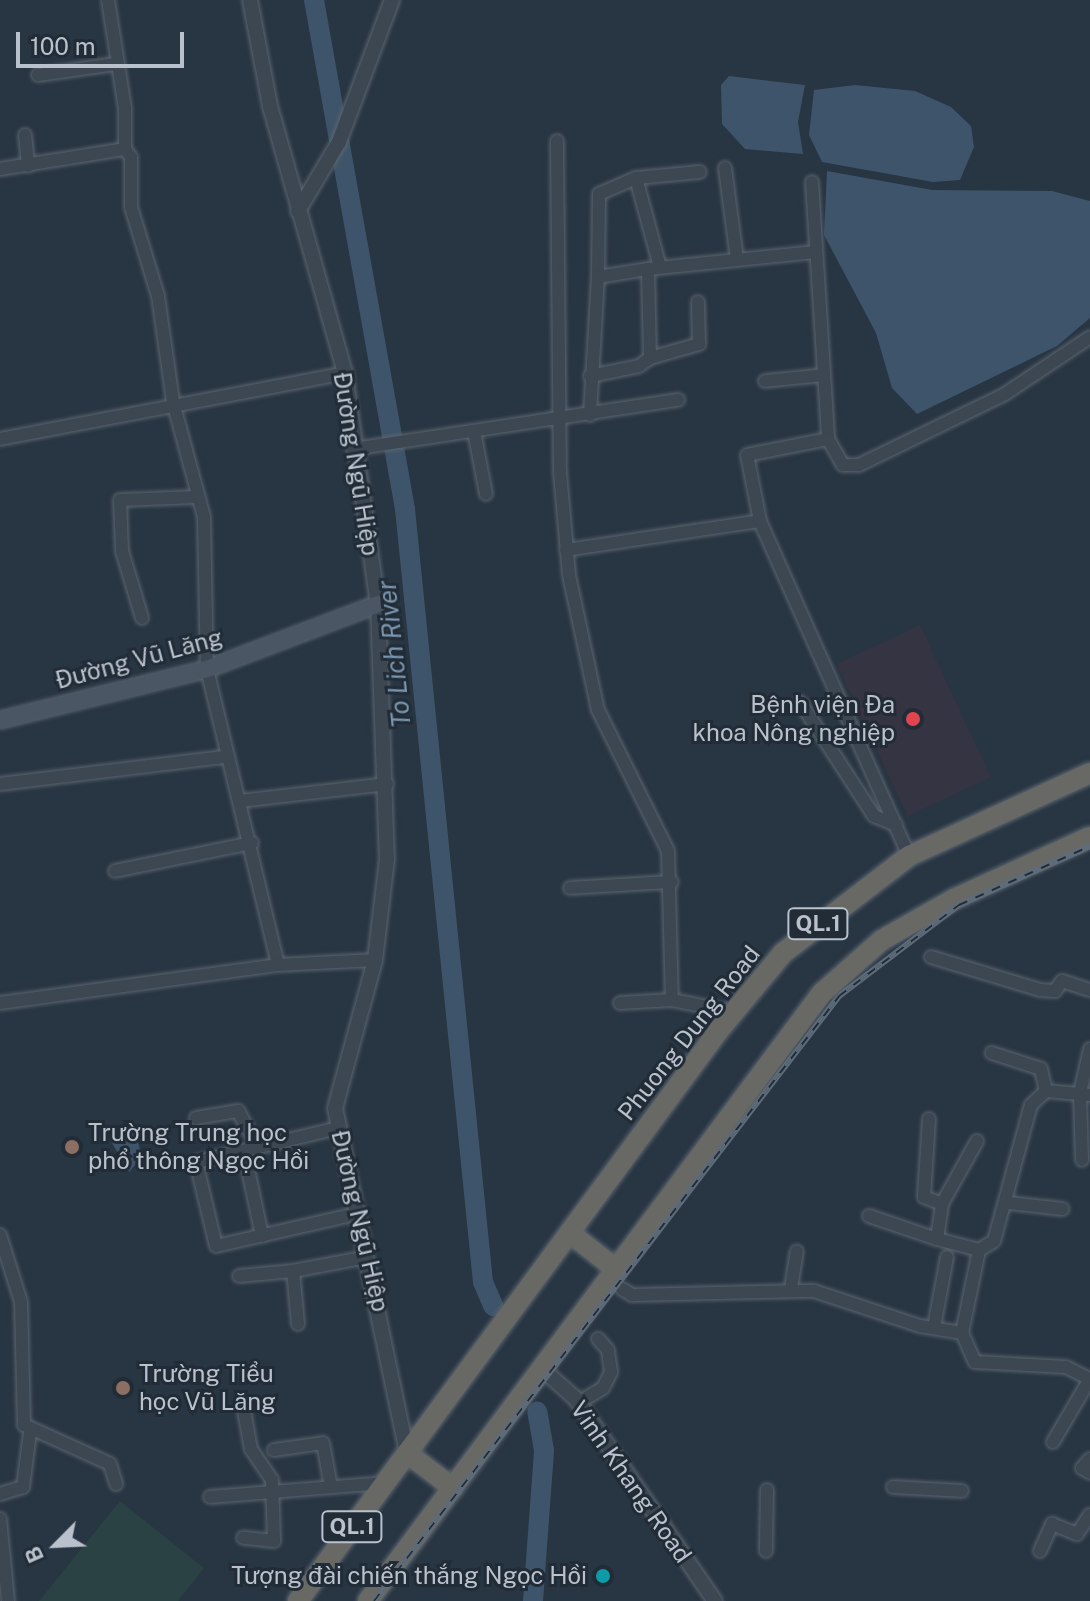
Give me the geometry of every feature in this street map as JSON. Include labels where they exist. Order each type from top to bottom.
[{"type":"highway","name":"Phuong Dung Road","points":[[407,1453],[734,1012],[783,953],[909,856],[1090,773]]},
{"type":"highway","name":"QL.1","points":[[368,1601],[542,1369],[619,1279],[822,993],[882,940],[1090,837]]},
{"type":"highway","points":[[571,1234],[619,1279]]},
{"type":"highway","name":"QL.1","points":[[298,1601],[407,1453]]},
{"type":"highway","points":[[407,1453],[453,1488]]},
{"type":"main road","name":"Đường Vũ Lăng","points":[[0,720],[207,669],[378,604]]},
{"type":"street","points":[[108,0],[115,64],[125,109],[125,149],[131,157],[131,207],[158,296],[173,402],[204,517],[207,669],[223,757],[252,843],[278,965]]},
{"type":"street","name":"Đường Ngũ Hiệp","points":[[250,0],[298,211],[345,373],[360,448],[378,604],[387,784],[387,859],[375,960],[335,1108],[407,1453]]},
{"type":"street","points":[[298,211],[325,172],[392,0]]},
{"type":"street","points":[[38,75],[115,64]]},
{"type":"street","points":[[25,135],[28,166]]},
{"type":"street","points":[[557,141],[560,421],[566,550],[598,710],[668,851],[672,882],[672,1000]]},
{"type":"street","points":[[0,169],[125,149]]},
{"type":"street","points":[[725,168],[737,259]]},
{"type":"street","points":[[590,415],[599,194],[636,178],[700,172]]},
{"type":"street","points":[[636,178],[654,268],[650,358]]},
{"type":"street","points":[[812,182],[828,439],[843,465],[859,465],[1005,394],[1090,337]]},
{"type":"street","points":[[598,277],[654,268],[815,252]]},
{"type":"street","points":[[590,376],[639,366],[650,358],[699,344],[698,302]]},
{"type":"street","points":[[0,439],[107,422],[173,402],[345,373]]},
{"type":"street","points":[[765,381],[824,375]]},
{"type":"street","points":[[360,448],[416,438],[560,421],[678,400]]},
{"type":"street","points":[[474,431],[486,494]]},
{"type":"street","points":[[828,439],[747,455],[760,521],[909,856]]},
{"type":"street","points":[[142,618],[122,551],[120,500],[197,497]]},
{"type":"street","points":[[566,550],[760,521]]},
{"type":"street","points":[[800,702],[874,816],[896,825]]},
{"type":"street","points":[[0,784],[223,757]]},
{"type":"street","points":[[240,801],[387,784]]},
{"type":"street","points":[[115,871],[252,843]]},
{"type":"street","points":[[570,888],[672,882]]},
{"type":"street","points":[[931,957],[1040,990],[1055,991],[1062,981],[1090,990]]},
{"type":"street","points":[[0,1003],[278,965],[375,960]]},
{"type":"street","points":[[620,1003],[672,1000],[734,1012]]},
{"type":"street","points":[[1082,1160],[1090,1049]]},
{"type":"street","points":[[992,1053],[1041,1069],[1046,1091]]},
{"type":"street","points":[[869,1216],[979,1250],[994,1241],[1009,1203],[1015,1152],[1031,1105],[1046,1091],[1085,1094]]},
{"type":"street","points":[[196,1118],[238,1111],[251,1134],[270,1145]]},
{"type":"street","points":[[929,1119],[924,1197],[942,1204]]},
{"type":"street","points":[[338,1128],[196,1162],[216,1246],[356,1214]]},
{"type":"street","points":[[937,1239],[942,1204],[977,1141]]},
{"type":"street","points":[[244,1151],[262,1236]]},
{"type":"street","points":[[1009,1203],[1063,1209]]},
{"type":"street","points":[[0,1235],[21,1302],[24,1425],[30,1432],[110,1464],[116,1484]]},
{"type":"street","points":[[979,1250],[962,1333],[975,1362],[1066,1367],[1090,1379],[1053,1442]]},
{"type":"street","points":[[791,1288],[797,1251]]},
{"type":"street","points":[[239,1276],[293,1271],[367,1257]]},
{"type":"street","points":[[934,1327],[947,1257]]},
{"type":"street","points":[[293,1271],[298,1324]]},
{"type":"street","points":[[619,1279],[632,1295],[791,1288],[962,1333]]},
{"type":"street","points":[[578,1403],[609,1381],[608,1350],[598,1339]]},
{"type":"street","name":"Vinh Khang Road","points":[[542,1369],[578,1403],[715,1601]]},
{"type":"street","points":[[243,1405],[251,1449],[272,1480],[274,1541],[243,1538]]},
{"type":"street","points":[[0,1494],[23,1487],[30,1432]]},
{"type":"street","points":[[274,1450],[323,1443],[331,1487]]},
{"type":"street","points":[[1090,1459],[1082,1468],[1090,1473]]},
{"type":"street","points":[[210,1497],[273,1495],[385,1483]]},
{"type":"street","points":[[893,1487],[962,1491]]},
{"type":"street","points":[[766,1551],[767,1490]]},
{"type":"street","points":[[1040,1551],[1052,1524],[1077,1534],[1090,1515]]},
{"type":"street","points":[[0,1519],[8,1601]]},
{"type":"shaded area","points":[[729,76],[805,85],[798,122],[803,154],[745,149],[722,124],[721,85]]},
{"type":"shaded area","points":[[855,85],[915,91],[951,107],[971,126],[974,147],[960,180],[933,182],[822,162],[809,135],[814,90]]},
{"type":"shaded area","points":[[827,171],[932,190],[1052,191],[1090,201],[1090,318],[1057,346],[917,414],[892,388],[876,333],[824,235]]},
{"type":"shaded area","name":"Bệnh viện Đa khoa Nông nghiệp","points":[[920,625],[991,777],[908,816],[837,664]]},
{"type":"shaded area","points":[[133,1124],[142,1157],[129,1172],[112,1143]]},
{"type":"green space","points":[[120,1501],[204,1568],[178,1601],[39,1601]]},
{"type":"waterway","name":"To Lich River","points":[[314,0],[405,509],[483,1282],[493,1306]]},
{"type":"waterway","name":"To Lich River","points":[[533,1601],[544,1450],[537,1412]]},
{"type":"railway","points":[[374,1601],[839,996],[959,905],[1090,846]]},
{"type":"place","name":"Bệnh viện Đa khoa Nông nghiệp","points":[[913,719]]},
{"type":"place","name":"Trường Trung học phổ thông Ngọc Hồi","points":[[72,1147]]},
{"type":"place","name":"Trường Tiểu học Vũ Lăng","points":[[123,1388]]},
{"type":"place","name":"Tượng đài chiến thắng Ngọc Hồi","points":[[603,1576]]}]
